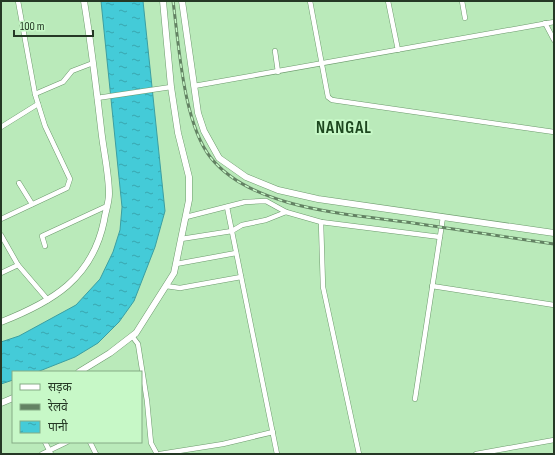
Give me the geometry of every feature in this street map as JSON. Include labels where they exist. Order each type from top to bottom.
[{"type":"street","points":[[1,219],[67,188],[70,184],[70,179],[45,126],[35,94],[18,1]]},
{"type":"street","points":[[1,322],[33,309],[65,289],[79,276],[93,256],[101,234],[109,195],[84,1]]},
{"type":"street","points":[[82,371],[110,353],[136,333],[174,273],[176,264],[189,200],[189,177],[178,133],[171,86],[163,1]]},
{"type":"street","points":[[182,1],[198,113],[204,131],[219,158],[246,177],[278,190],[318,199],[554,233]]},
{"type":"street","points":[[310,1],[328,97],[332,100],[554,132]]},
{"type":"street","points":[[388,1],[398,50]]},
{"type":"street","points":[[462,1],[465,18]]},
{"type":"street","points":[[194,86],[554,22]]},
{"type":"street","points":[[545,23],[554,40]]},
{"type":"street","points":[[275,51],[278,72]]},
{"type":"street","points":[[35,94],[63,82],[72,71],[93,63]]},
{"type":"street","points":[[97,98],[171,86]]},
{"type":"street","points":[[1,127],[38,104]]},
{"type":"street","points":[[19,183],[32,204]]},
{"type":"street","points":[[186,217],[245,202],[266,201],[286,212],[321,222],[440,237]]},
{"type":"street","points":[[45,246],[42,236],[106,206]]},
{"type":"street","points":[[227,207],[277,454]]},
{"type":"street","points":[[181,239],[232,231],[242,225],[266,220],[286,212]]},
{"type":"street","points":[[415,399],[443,217]]},
{"type":"street","points":[[321,222],[323,287],[358,454]]},
{"type":"street","points":[[1,235],[18,265],[48,300]]},
{"type":"street","points":[[176,264],[236,253]]},
{"type":"street","points":[[1,273],[18,265]]},
{"type":"street","points":[[166,286],[180,288],[241,278]]},
{"type":"street","points":[[432,286],[554,305]]},
{"type":"street","points":[[132,336],[138,344],[147,401],[151,443],[157,454]]},
{"type":"street","points":[[1,403],[12,398]]},
{"type":"street","points":[[160,454],[224,444],[273,432]]},
{"type":"street","points":[[476,454],[554,440]]},
{"type":"street","points":[[45,443],[50,452]]},
{"type":"street","points":[[42,454],[50,452],[65,443]]},
{"type":"street","points":[[90,443],[96,454]]},
{"type":"water","points":[[101,1],[143,1],[165,211],[155,247],[134,301],[119,322],[98,343],[75,357],[40,371],[12,371],[12,380],[1,384],[1,342],[19,336],[76,305],[100,279],[113,252],[120,230],[122,207]]},
{"type":"railway","points":[[173,1],[180,61],[188,105],[194,125],[211,158],[229,175],[252,189],[277,199],[304,207],[554,244]]},
{"type":"district","name":"NANGAL","points":[[344,127]]}]
